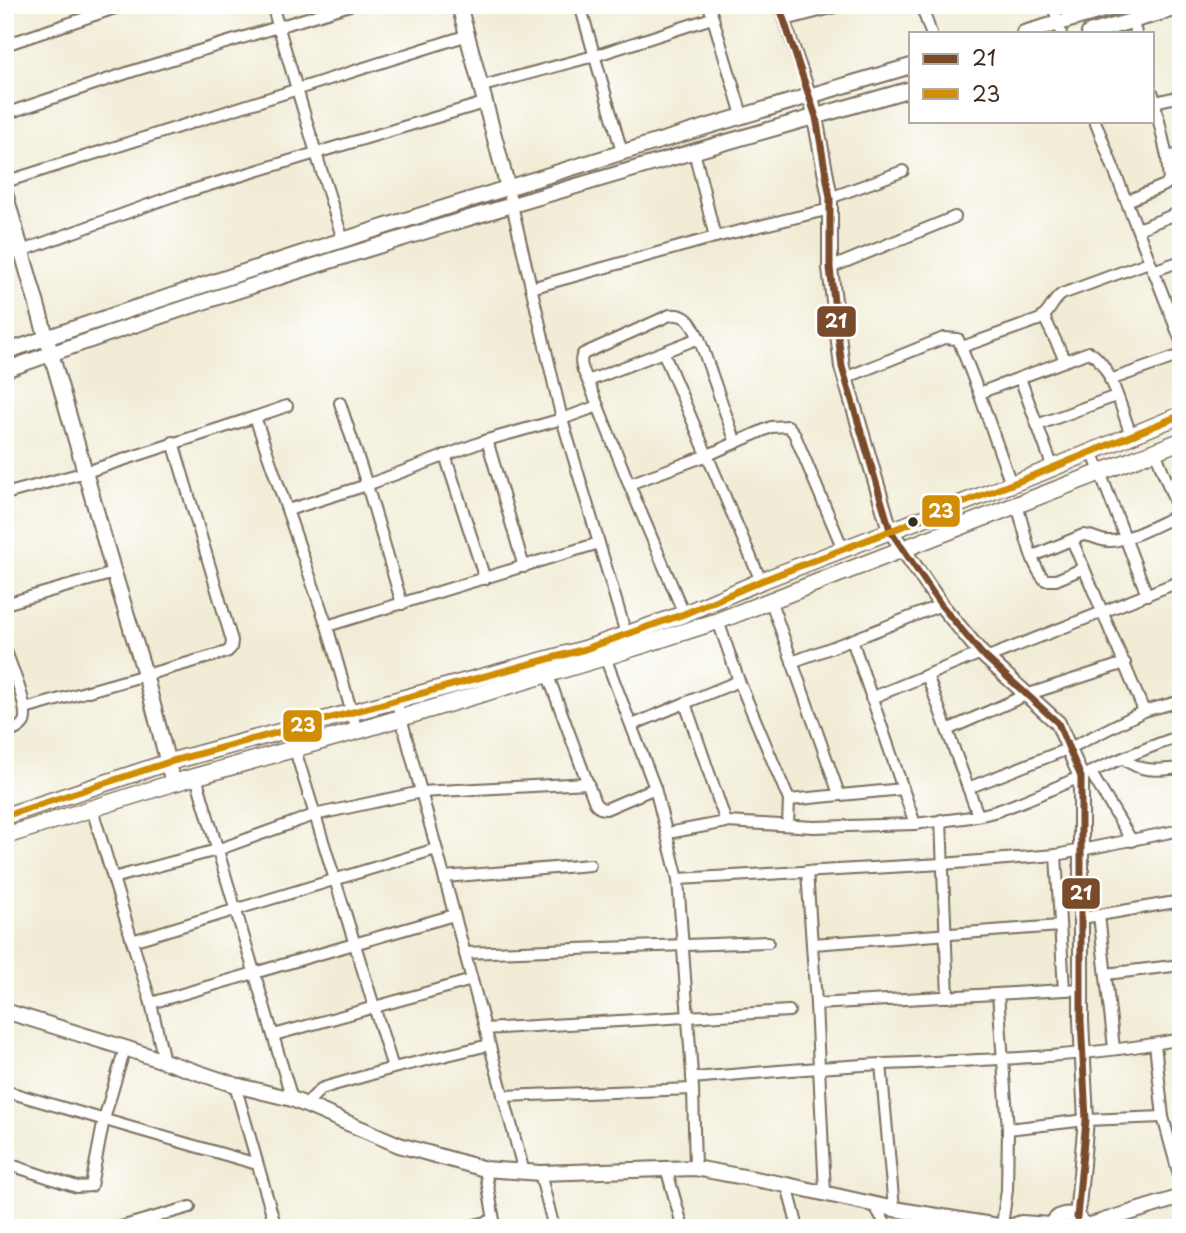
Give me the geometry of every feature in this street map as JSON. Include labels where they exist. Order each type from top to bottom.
[{"type":"main road","points":[[5,816],[169,762],[585,649],[684,614],[1181,415]]},
{"type":"main road","points":[[5,836],[173,783],[295,750],[718,621],[1181,441]]},
{"type":"street","points":[[272,5],[343,240]]},
{"type":"street","points":[[5,114],[134,71],[351,5]]},
{"type":"street","points":[[459,5],[513,205],[562,419],[626,634]]},
{"type":"street","points":[[580,5],[622,152]]},
{"type":"street","points":[[709,5],[742,115]]},
{"type":"street","points":[[779,5],[816,117],[830,203],[830,268],[845,378],[890,530],[941,605],[984,655],[1058,723],[1086,775],[1132,841]]},
{"type":"street","points":[[785,20],[843,5]]},
{"type":"street","points":[[921,5],[931,32]]},
{"type":"street","points":[[1053,5],[1059,28]]},
{"type":"street","points":[[1031,32],[1059,28],[1121,5]]},
{"type":"street","points":[[5,45],[117,6]]},
{"type":"street","points":[[1095,32],[1134,26],[1181,7]]},
{"type":"street","points":[[480,87],[594,56],[712,18]]},
{"type":"street","points":[[5,182],[468,35]]},
{"type":"street","points":[[5,352],[343,240],[742,115],[909,67]]},
{"type":"street","points":[[5,370],[306,269],[694,151],[909,90]]},
{"type":"street","points":[[1127,201],[1169,181],[1170,174],[1154,98],[1181,96]]},
{"type":"street","points":[[5,257],[173,195],[484,103]]},
{"type":"street","points":[[1095,122],[1181,341]]},
{"type":"street","points":[[694,151],[715,237]]},
{"type":"street","points":[[1167,158],[1181,154]]},
{"type":"street","points":[[531,288],[830,203],[903,171]]},
{"type":"street","points":[[5,193],[145,674],[173,783]]},
{"type":"street","points":[[1138,229],[1181,212]]},
{"type":"street","points":[[830,268],[955,217]]},
{"type":"street","points":[[962,347],[1044,317],[1055,299],[1062,294],[1151,266],[1181,261]]},
{"type":"street","points":[[1169,312],[1181,307]]},
{"type":"street","points":[[684,614],[581,365],[583,354],[670,315],[678,314],[690,320],[699,338],[736,443]]},
{"type":"street","points":[[1044,317],[1065,360]]},
{"type":"street","points":[[588,381],[699,338]]},
{"type":"street","points":[[845,378],[944,338],[958,339],[1011,484]]},
{"type":"street","points":[[663,352],[761,581]]},
{"type":"street","points":[[979,393],[1089,352],[1100,359],[1111,380],[1131,435]]},
{"type":"street","points":[[1111,380],[1181,355]]},
{"type":"street","points":[[1020,378],[1053,468]]},
{"type":"street","points":[[1037,425],[1116,396]]},
{"type":"street","points":[[340,403],[402,604]]},
{"type":"street","points":[[5,494],[86,472],[286,406]]},
{"type":"street","points":[[288,510],[367,485],[487,440],[598,406]]},
{"type":"street","points":[[255,417],[327,626],[357,731]]},
{"type":"street","points":[[629,484],[708,455],[771,427],[788,426],[794,433],[843,549]]},
{"type":"street","points":[[487,440],[524,566]]},
{"type":"street","points":[[25,709],[227,652],[231,648],[232,641],[173,442]]},
{"type":"street","points":[[1092,451],[1147,596]]},
{"type":"street","points":[[1033,556],[1091,535],[1111,541],[1125,538],[1180,516],[1155,451]]},
{"type":"street","points":[[445,455],[485,579]]},
{"type":"street","points":[[1017,505],[1040,575],[1050,582],[1084,568]]},
{"type":"street","points":[[1072,540],[1144,711]]},
{"type":"street","points":[[327,626],[599,543]]},
{"type":"street","points":[[5,604],[114,573]]},
{"type":"street","points":[[871,698],[1181,581]]},
{"type":"street","points":[[771,601],[839,794]]},
{"type":"street","points":[[792,662],[941,605]]},
{"type":"street","points":[[718,621],[739,681],[789,800],[788,825]]},
{"type":"street","points":[[852,640],[915,824]]},
{"type":"street","points":[[5,649],[25,709],[25,720],[21,726],[5,733]]},
{"type":"street","points":[[605,657],[655,788],[678,878],[693,1084],[695,1168]]},
{"type":"street","points":[[947,730],[1026,695],[1125,663]]},
{"type":"street","points":[[547,674],[595,803],[606,809],[655,788]]},
{"type":"street","points":[[927,675],[978,815]]},
{"type":"street","points":[[632,725],[739,681]]},
{"type":"street","points":[[396,699],[524,1172]]},
{"type":"street","points":[[968,788],[1070,748],[1144,711],[1181,701]]},
{"type":"street","points":[[685,703],[726,821]]},
{"type":"street","points":[[668,832],[726,821],[814,827],[915,824],[978,815],[998,810],[1181,736]]},
{"type":"street","points":[[295,750],[393,1068]]},
{"type":"street","points":[[1124,759],[1146,770],[1181,768]]},
{"type":"street","points":[[1082,1224],[1086,1120],[1082,1052],[1080,852],[1086,775]]},
{"type":"street","points":[[196,777],[274,1035],[299,1102]]},
{"type":"street","points":[[113,878],[218,850],[314,815],[421,792],[588,783]]},
{"type":"street","points":[[789,800],[903,789]]},
{"type":"street","points":[[92,809],[150,1003],[164,1061]]},
{"type":"street","points":[[942,820],[948,998]]},
{"type":"street","points":[[678,878],[1056,855],[1181,830]]},
{"type":"street","points":[[132,941],[436,849]]},
{"type":"street","points":[[1056,855],[1064,990]]},
{"type":"street","points":[[444,877],[590,865]]},
{"type":"street","points":[[807,871],[825,1194]]},
{"type":"street","points":[[1082,918],[1181,901]]},
{"type":"street","points":[[150,1003],[353,942],[454,915]]},
{"type":"street","points":[[1099,915],[1114,1048]]},
{"type":"street","points":[[813,944],[1060,926]]},
{"type":"street","points":[[465,953],[768,943]]},
{"type":"street","points":[[1106,974],[1181,965]]},
{"type":"street","points":[[274,1035],[374,1005],[472,980]]},
{"type":"street","points":[[816,1004],[1082,989]]},
{"type":"street","points":[[998,994],[1008,1129],[1007,1227]]},
{"type":"street","points":[[5,1011],[234,1085],[299,1102],[400,1145],[485,1169],[540,1173],[695,1168],[894,1209],[1007,1227],[1021,1223],[1051,1226],[1061,1215],[1072,1215],[1082,1224]]},
{"type":"street","points":[[485,1029],[789,1011]]},
{"type":"street","points":[[503,1096],[693,1084],[819,1068],[1004,1059],[1181,1039]]},
{"type":"street","points":[[1155,1044],[1163,1117],[1181,1183]]},
{"type":"street","points":[[299,1102],[330,1086],[489,1045]]},
{"type":"street","points":[[5,1163],[78,1187],[92,1186],[104,1119],[125,1048]]},
{"type":"street","points":[[881,1064],[894,1209]]},
{"type":"street","points":[[234,1085],[276,1228]]},
{"type":"street","points":[[5,1091],[257,1164]]},
{"type":"street","points":[[1008,1129],[1086,1120],[1163,1117]]},
{"type":"street","points":[[666,1168],[683,1228]]},
{"type":"street","points":[[463,1228],[495,1224],[485,1169]]},
{"type":"street","points":[[540,1173],[554,1228]]},
{"type":"street","points":[[787,1185],[798,1228]]},
{"type":"street","points":[[1082,1224],[1181,1197]]},
{"type":"street","points":[[874,1205],[888,1228]]},
{"type":"street","points":[[117,1228],[190,1207]]},
{"type":"transit line","name":"21","points":[[779,5],[816,117],[830,198],[830,268],[842,367],[890,530],[941,605],[981,653],[1058,723],[1081,777],[1081,1020],[1086,1120],[1077,1217]]},
{"type":"transit line","name":"23","points":[[5,816],[169,762],[585,649],[684,614],[1181,415]]}]
